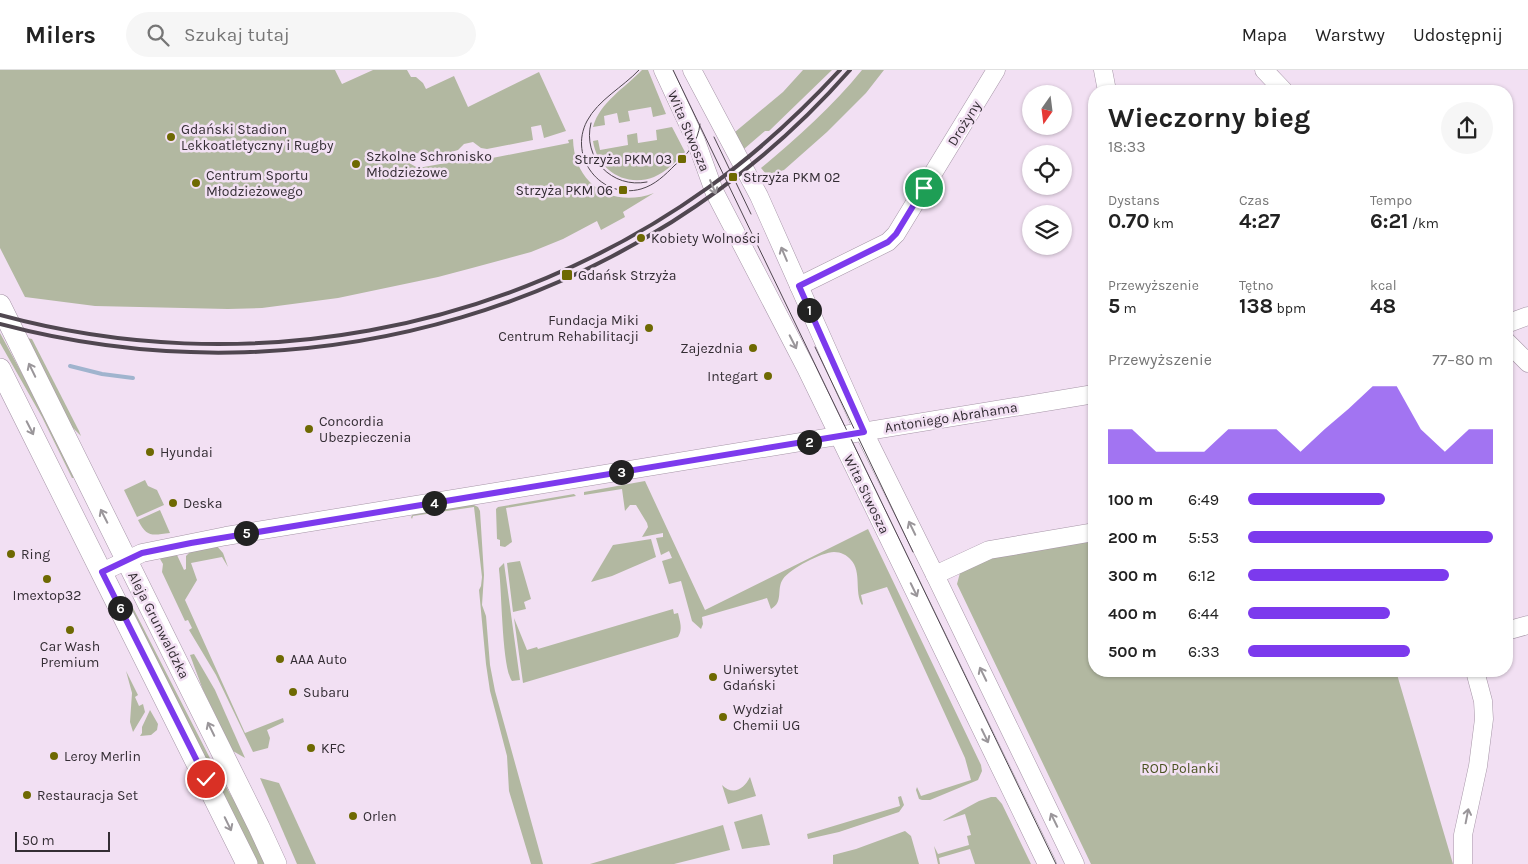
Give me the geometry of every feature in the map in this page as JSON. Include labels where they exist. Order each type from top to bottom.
[{"type":"main road","name":"Aleja Grunwaldzka","points":[[0,305],[276,864]]},
{"type":"main road","name":"Aleja Grunwaldzka","points":[[0,369],[247,864]]},
{"type":"main road","points":[[63,494],[87,482]]},
{"type":"street","name":"Wita Stwosza","points":[[662,70],[696,141],[714,191],[776,307],[1047,864]]},
{"type":"street","name":"Wita Stwosza","points":[[692,70],[759,196],[864,432],[1075,864]]},
{"type":"street","name":"Drożyny","points":[[799,286],[888,242],[896,234],[996,70]]},
{"type":"street","points":[[1103,70],[1106,85]]},
{"type":"street","points":[[1264,70],[1278,85]]},
{"type":"street","points":[[1513,321],[1528,316]]},
{"type":"street","points":[[1513,348],[1528,363]]},
{"type":"street","name":"Antoniego Abrahama","points":[[102,572],[142,553],[217,538],[1088,395]]},
{"type":"street","points":[[935,575],[990,550],[1088,533]]},
{"type":"street","points":[[1513,629],[1528,626]]},
{"type":"street","points":[[1463,864],[1463,835],[1478,766],[1484,719],[1483,702],[1477,677]]},
{"type":"green space","name":"Centrum Sportu Młodzieżowego","points":[[0,70],[335,70],[342,84],[373,70],[407,70],[411,77],[416,77],[423,83],[426,89],[454,76],[468,107],[539,72],[566,131],[544,138],[541,125],[531,127],[533,140],[487,149],[481,148],[473,142],[464,144],[458,150],[441,155],[427,156],[417,153],[405,155],[405,157],[409,157],[409,163],[418,168],[457,161],[482,160],[569,143],[568,140],[573,139],[575,155],[580,169],[598,189],[610,195],[624,198],[654,193],[623,212],[625,217],[601,230],[597,221],[563,239],[531,252],[438,277],[338,298],[262,308],[228,309],[95,306],[25,297],[0,248]]},
{"type":"green space","points":[[642,70],[648,70],[666,114],[653,117],[651,107],[628,111],[630,121],[619,123],[617,113],[604,116],[605,125],[593,127],[596,118],[607,103]]},
{"type":"green space","points":[[803,70],[832,70],[769,131],[765,131],[744,149],[735,132],[783,92]]},
{"type":"green space","points":[[862,70],[884,70],[866,93],[827,132],[784,170],[766,174],[761,168],[814,121]]},
{"type":"green space","points":[[672,127],[685,152],[663,172],[644,180],[623,178],[607,168],[600,160],[593,141],[598,140],[600,150],[628,145],[627,135],[637,133],[638,143],[657,140],[656,130]]},
{"type":"green space","points":[[0,333],[38,403],[74,478],[72,478],[42,417],[0,343]]},
{"type":"green space","points":[[27,338],[32,339],[81,436],[71,426]]},
{"type":"green space","points":[[145,480],[148,486],[157,490],[164,505],[137,517],[124,490]]},
{"type":"green space","points":[[645,481],[705,610],[868,529],[981,765],[982,771],[978,780],[930,800],[919,799],[917,787],[921,796],[971,780],[965,758],[887,587],[861,595],[862,605],[858,594],[854,565],[844,554],[837,552],[829,553],[807,562],[787,575],[781,583],[779,599],[771,609],[767,598],[702,617],[703,624],[701,629],[692,621],[681,581],[669,584],[662,561],[672,558],[669,551],[661,555],[656,538],[663,537],[663,533],[642,537],[648,527],[647,523],[636,505],[630,505],[625,511],[622,489],[584,495],[584,492]]},
{"type":"green space","points":[[574,494],[576,496],[506,508],[512,542],[505,547],[500,546],[500,540],[497,539],[496,509],[498,507]]},
{"type":"green space","points":[[472,504],[478,507],[480,511],[484,575],[482,605],[486,616],[490,665],[495,691],[543,864],[531,864],[509,791],[507,756],[490,691],[486,664],[479,590],[482,577],[474,507],[413,516],[412,519],[411,517],[414,513]]},
{"type":"green space","points":[[160,510],[170,533],[154,535],[147,533],[138,520]]},
{"type":"green space","name":"ROD Polanki","points":[[1088,537],[1088,677],[1398,677],[1453,864],[1091,864],[957,584],[961,569],[994,553]]},
{"type":"green space","points":[[651,539],[656,557],[612,576],[591,582],[613,545]]},
{"type":"green space","points":[[216,545],[223,553],[228,567],[222,557],[191,563],[197,580],[185,600],[245,733],[283,718],[284,722],[267,730],[270,738],[268,748],[253,752],[216,675],[189,630],[192,628],[188,620],[185,621],[162,572],[163,564],[160,559],[163,556],[175,553],[184,570],[186,569],[186,556],[190,552]]},
{"type":"green space","points":[[520,561],[531,599],[524,602],[526,609],[513,612],[507,563]]},
{"type":"green space","points":[[504,563],[520,680],[512,681],[506,661],[503,629],[499,568]]},
{"type":"green space","points":[[129,600],[215,768],[249,826],[267,864],[257,864],[128,602]]},
{"type":"green space","points":[[673,609],[674,614],[678,613],[680,622],[681,628],[678,637],[523,683],[514,618],[527,650],[537,647],[538,649]]},
{"type":"green space","points":[[194,654],[215,690],[245,758],[233,751],[203,690],[190,655]]},
{"type":"green space","points":[[126,671],[138,695],[135,697],[139,706],[143,704],[145,712],[133,732],[130,722],[132,693]]},
{"type":"green space","points":[[150,710],[158,724],[157,730],[151,735],[140,736],[142,727]]},
{"type":"green space","points":[[750,777],[756,796],[728,804],[722,785],[730,790],[738,790],[745,785]]},
{"type":"green space","points":[[260,778],[279,783],[316,864],[297,864]]},
{"type":"green space","points":[[901,796],[904,805],[899,812],[839,832],[808,839],[807,834],[900,806],[898,797]]},
{"type":"green space","points":[[996,797],[1002,804],[1031,864],[975,864],[970,849],[939,858],[940,864],[938,864],[934,846],[938,854],[969,845],[967,836],[971,835],[965,814],[943,821],[979,801]]},
{"type":"green space","points":[[762,814],[770,845],[742,849],[734,822]]},
{"type":"green space","points":[[723,825],[730,850],[674,864],[590,864]]},
{"type":"green space","points":[[905,831],[911,836],[919,864],[833,864],[833,855],[856,849]]},
{"type":"waterway","points":[[70,366],[102,374],[133,378]]},
{"type":"tram line","points":[[639,70],[592,113],[582,135],[585,161],[592,173],[601,182],[613,188],[626,191],[641,189],[651,185],[664,176],[688,152],[695,142],[700,124]]},
{"type":"tram line","points":[[673,70],[1056,864]]},
{"type":"tram line","points":[[591,123],[589,136],[591,148],[603,168],[612,176],[622,181],[634,183],[647,182]]},
{"type":"tram line","points":[[714,137],[751,214]]},
{"type":"tram line","points":[[815,347],[913,552]]},
{"type":"railway","points":[[0,315],[92,334],[184,343],[277,342],[369,330],[459,309],[547,278],[630,237],[709,187],[744,160],[794,117],[840,70]]},
{"type":"railway","points":[[0,324],[116,346],[233,353],[348,343],[461,317],[570,277],[672,222],[766,153],[850,70]]},
{"type":"place","name":"Gdański Stadion Lekkoatletyczny i Rugby","points":[[171,137]]},
{"type":"place","name":"Strzyża PKM 03","points":[[682,159]]},
{"type":"place","name":"Szkolne Schronisko Młodzieżowe","points":[[356,164]]},
{"type":"place","name":"Strzyża PKM 02","points":[[733,177]]},
{"type":"place","name":"Centrum Sportu Młodzieżowego","points":[[196,183]]},
{"type":"place","name":"Strzyża PKM 06","points":[[623,190]]},
{"type":"place","name":"Kobiety Wolności","points":[[641,238]]},
{"type":"place","name":"Gdańsk Strzyża","points":[[567,275]]},
{"type":"place","name":"Fundacja Miki Centrum Rehabilitacji","points":[[649,328]]},
{"type":"place","name":"Zajezdnia","points":[[753,348]]},
{"type":"place","name":"Integart","points":[[768,376]]},
{"type":"place","name":"Concordia Ubezpieczenia","points":[[309,429]]},
{"type":"place","name":"Hyundai","points":[[150,452]]},
{"type":"place","name":"Deska","points":[[173,503]]},
{"type":"place","name":"Ring","points":[[11,554]]},
{"type":"place","name":"Imextop32","points":[[47,579]]},
{"type":"place","name":"Car Wash Premium","points":[[70,630]]},
{"type":"place","name":"AAA Auto","points":[[280,659]]},
{"type":"place","name":"Uniwersytet Gdański","points":[[713,677]]},
{"type":"place","name":"Subaru","points":[[293,692]]},
{"type":"place","name":"Wydział Chemii UG","points":[[723,717]]},
{"type":"place","name":"KFC","points":[[311,748]]},
{"type":"place","name":"Leroy Merlin","points":[[54,756]]},
{"type":"place","name":"Restauracja Set","points":[[27,795]]},
{"type":"place","name":"Orlen","points":[[353,816]]},
{"type":"route","points":[[206,779],[102,572],[142,553],[226,536],[864,432],[799,286],[888,242],[896,234],[924,188]]}]
